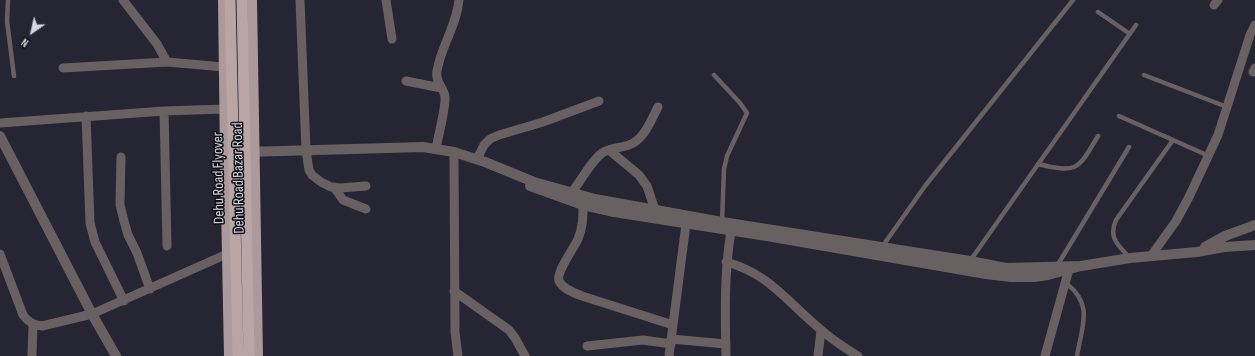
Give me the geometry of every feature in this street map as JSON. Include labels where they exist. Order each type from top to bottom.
[{"type":"highway","name":"Dehu Road Flyover","points":[[230,0],[238,356]]},
{"type":"highway","name":"Dehu Road Flyover","points":[[242,0],[249,356]]},
{"type":"main road","name":"Dehu Road Bazar Road","points":[[223,0],[229,356]]},
{"type":"main road","name":"Dehu Road Bazar Road","points":[[252,0],[258,356]]},
{"type":"street","points":[[123,0],[156,44],[167,62]]},
{"type":"street","points":[[300,0],[306,150],[309,170],[312,175],[331,187],[366,186]]},
{"type":"street","points":[[386,0],[392,39]]},
{"type":"street","points":[[436,149],[445,97],[436,74],[439,60],[455,18],[459,0]]},
{"type":"street","points":[[1151,256],[1179,215],[1209,156],[1218,135],[1250,35],[1255,25]]},
{"type":"street","points":[[63,68],[167,62],[224,66]]},
{"type":"street","points":[[406,81],[441,88]]},
{"type":"street","points":[[477,159],[484,145],[490,139],[543,122],[599,101]]},
{"type":"street","points":[[572,192],[602,154],[609,150],[628,146],[640,139],[658,107]]},
{"type":"street","points":[[0,123],[164,111],[224,109]]},
{"type":"street","points":[[164,111],[167,246]]},
{"type":"street","points":[[86,116],[90,223],[95,242],[124,301]]},
{"type":"street","points":[[0,136],[115,356]]},
{"type":"street","points":[[225,154],[423,147],[436,149],[454,152],[477,159],[534,182],[595,199],[722,222],[986,274],[1011,277],[1048,275],[1081,266],[1130,258],[1197,252],[1224,247],[1255,245]]},
{"type":"street","points":[[423,147],[454,156],[542,191],[583,205],[614,212],[730,231],[844,246],[882,247],[1006,268],[1081,266]]},
{"type":"street","points":[[609,150],[639,175],[647,186],[655,210]]},
{"type":"street","points":[[121,156],[120,205],[128,235],[137,253],[150,289]]},
{"type":"street","points":[[454,156],[454,291],[455,332],[458,356]]},
{"type":"street","points":[[334,187],[343,200],[366,209]]},
{"type":"street","points":[[583,205],[582,229],[559,272],[558,279],[561,284],[582,296],[673,325]]},
{"type":"street","points":[[669,356],[686,224]]},
{"type":"street","points":[[1197,252],[1224,236],[1255,225]]},
{"type":"street","points":[[726,356],[725,282],[730,231]]},
{"type":"street","points":[[1197,252],[1214,255],[1255,250]]},
{"type":"street","points":[[0,254],[23,315],[27,321],[34,325],[42,326],[92,314],[227,254]]},
{"type":"street","points":[[726,262],[741,266],[760,276],[784,294],[821,330],[858,356]]},
{"type":"street","points":[[1046,356],[1070,269]]},
{"type":"street","points":[[454,291],[509,330],[525,356]]},
{"type":"street","points":[[32,356],[34,325]]},
{"type":"street","points":[[818,356],[821,330]]},
{"type":"street","points":[[587,346],[643,340],[726,344]]},
{"type":"lane","points":[[8,0],[7,21],[14,76]]},
{"type":"lane","points":[[882,247],[925,186],[1073,0]]},
{"type":"lane","points":[[1098,12],[1130,34]]},
{"type":"lane","points":[[970,261],[1136,25]]},
{"type":"lane","points":[[714,75],[740,103],[747,113],[727,156],[724,169],[722,222]]},
{"type":"lane","points":[[1144,75],[1227,107]]},
{"type":"lane","points":[[1119,116],[1209,156]]},
{"type":"lane","points":[[1038,164],[1067,169],[1075,168],[1081,164],[1098,136]]},
{"type":"lane","points":[[1130,258],[1115,240],[1112,234],[1112,228],[1116,220],[1173,140]]},
{"type":"lane","points":[[1057,266],[1129,147]]},
{"type":"lane","points":[[1066,283],[1075,290],[1082,301],[1085,311],[1077,356]]}]
